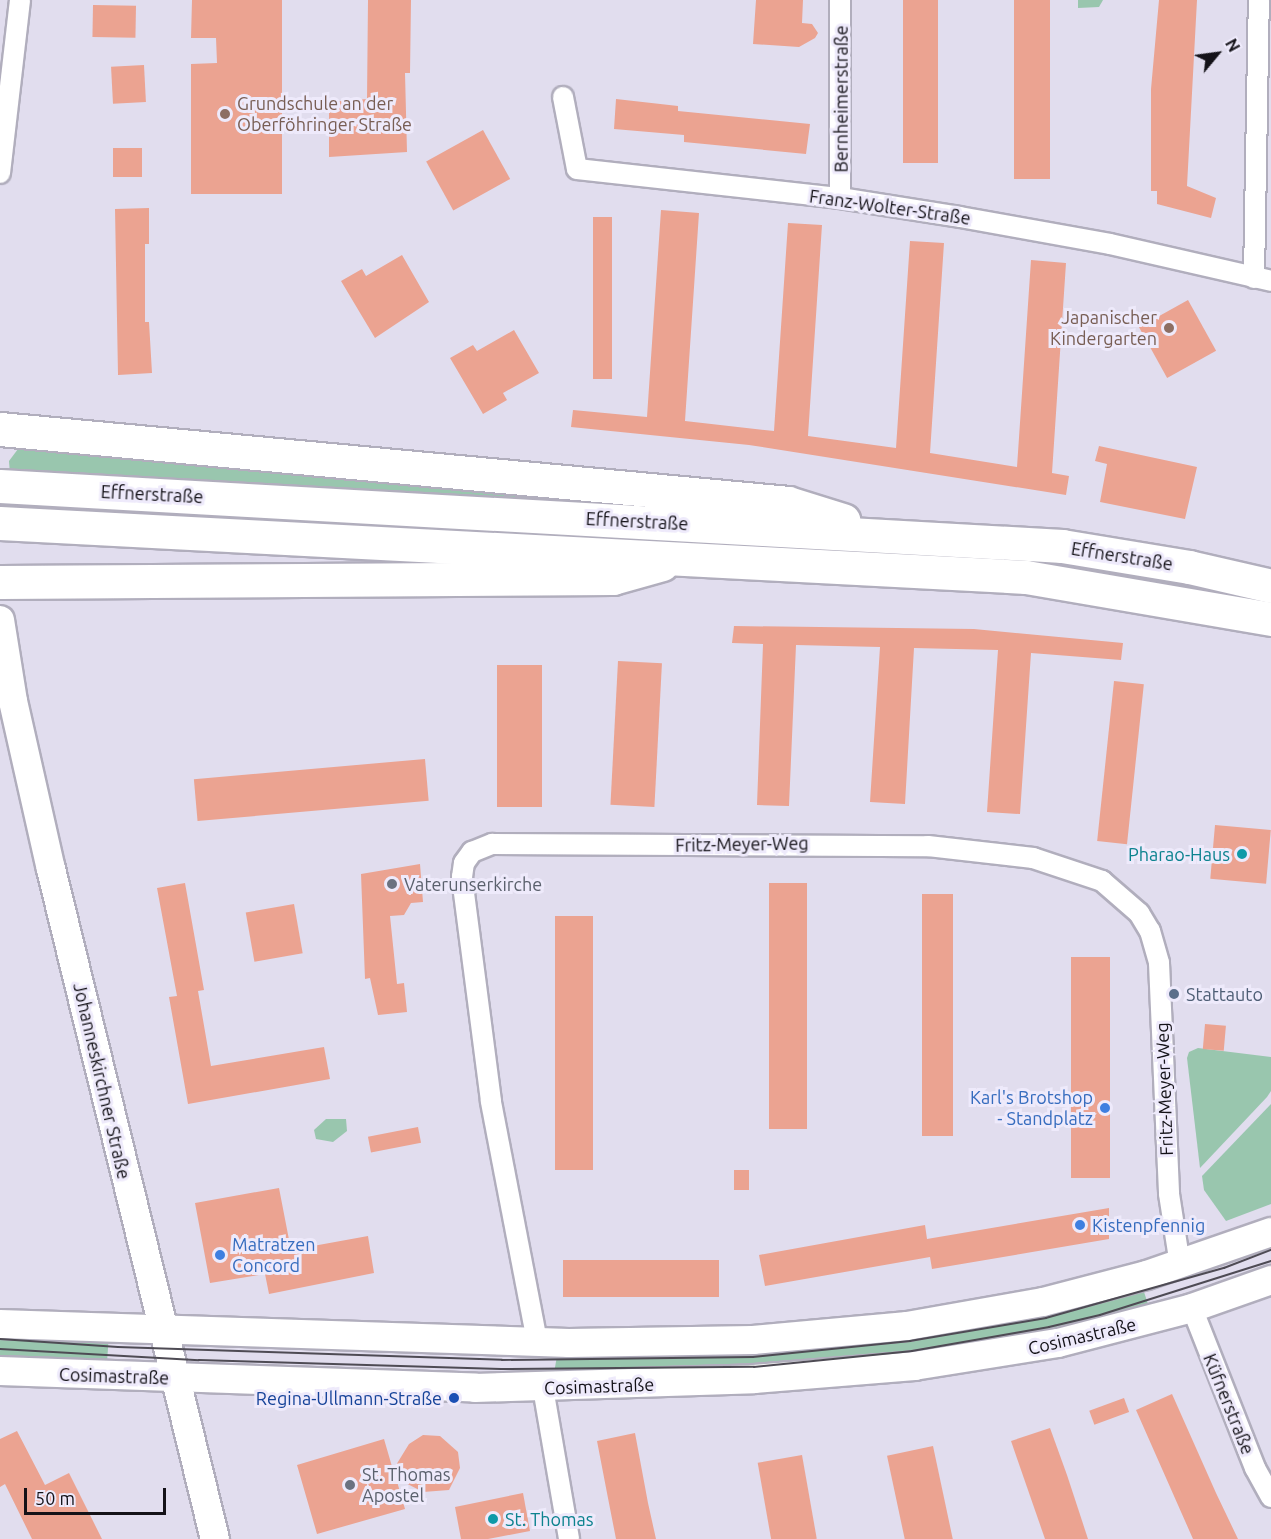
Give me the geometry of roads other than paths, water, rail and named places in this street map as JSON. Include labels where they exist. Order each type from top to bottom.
[{"type":"highway","points":[[0,429],[788,503],[887,534]]},
{"type":"highway","name":"Effnerstraße","points":[[0,486],[887,534],[1062,546],[1189,567],[1271,586]]},
{"type":"highway","name":"Effnerstraße","points":[[0,523],[1026,576],[1271,619]]},
{"type":"highway","points":[[0,582],[613,578],[688,557]]},
{"type":"main road","name":"Johanneskirchner Straße","points":[[0,621],[13,701],[51,869],[215,1539]]},
{"type":"main road","points":[[0,1324],[537,1341],[753,1340],[896,1327],[1043,1302],[1180,1264],[1271,1232]]},
{"type":"main road","points":[[1180,1264],[1192,1308]]},
{"type":"main road","name":"Cosimastraße","points":[[0,1371],[543,1388],[754,1379],[914,1366],[1058,1343],[1192,1308],[1271,1280]]},
{"type":"street","points":[[0,173],[20,0]]},
{"type":"street","name":"Bernheimerstraße","points":[[840,0],[840,198]]},
{"type":"street","points":[[1259,0],[1265,21],[1263,279]]},
{"type":"street","name":"Franz-Wolter-Straße","points":[[563,97],[577,169],[840,198],[1047,231],[1263,279]]},
{"type":"street","name":"Fritz-Meyer-Weg","points":[[537,1341],[491,1101],[462,877],[464,863],[472,852],[492,844],[928,846],[1033,858],[1102,881],[1139,913],[1150,931],[1159,963],[1169,1194],[1180,1264]]},
{"type":"street","name":"Küfnerstraße","points":[[1192,1308],[1255,1468],[1271,1497]]},
{"type":"street","points":[[543,1388],[569,1539]]},
{"type":"tram line","points":[[0,1339],[118,1347],[502,1360],[753,1357],[910,1341],[1046,1318],[1224,1268],[1271,1250]]},
{"type":"tram line","points":[[0,1349],[199,1360],[501,1369],[754,1367],[912,1351],[1049,1327],[1100,1315],[1271,1261]]},
{"type":"place","name":"Grundschule an der Oberföhringer Straße","points":[[225,114]]},
{"type":"place","name":"Japanischer Kindergarten","points":[[1169,328]]},
{"type":"place","name":"Pharao-Haus","points":[[1242,854]]},
{"type":"place","name":"Vaterunserkirche","points":[[392,884]]},
{"type":"place","name":"Stattauto","points":[[1174,994]]},
{"type":"place","name":"Karl's Brotshop - Standplatz","points":[[1105,1108]]},
{"type":"place","name":"Kistenpfennig","points":[[1080,1225]]},
{"type":"place","name":"Matratzen Concord","points":[[220,1255]]},
{"type":"place","name":"Regina-Ullmann-Straße","points":[[454,1398]]},
{"type":"place","name":"St. Thomas Apostel","points":[[350,1485]]},
{"type":"place","name":"St. Thomas","points":[[493,1519]]}]
